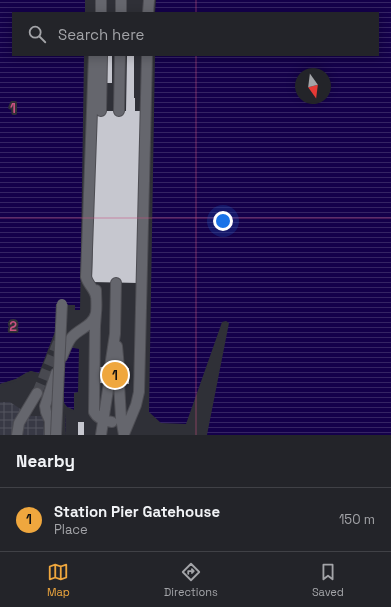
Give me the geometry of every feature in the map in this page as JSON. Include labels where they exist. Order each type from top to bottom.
[{"type":"lane","points":[[121,0],[121,12]]},
{"type":"lane","points":[[148,12],[149,0]]},
{"type":"lane","points":[[94,56],[86,277],[95,292],[96,297]]},
{"type":"lane","points":[[101,111],[102,56]]},
{"type":"lane","points":[[119,111],[120,56]]},
{"type":"lane","points":[[124,434],[136,405],[139,392],[147,56]]},
{"type":"lane","points":[[96,282],[94,411],[105,427]]},
{"type":"lane","points":[[115,367],[116,283]]},
{"type":"lane","points":[[56,435],[62,304]]},
{"type":"lane","points":[[62,357],[68,343],[68,336],[64,330],[67,333],[72,334],[78,332],[93,320],[96,312]]},
{"type":"lane","points":[[50,435],[50,421],[45,408],[56,373]]},
{"type":"lane","points":[[105,427],[109,383]]},
{"type":"lane","points":[[119,384],[121,418],[124,434]]},
{"type":"lane","points":[[17,435],[19,423],[37,393]]},
{"type":"lane","points":[[105,427],[119,424],[124,434]]},
{"type":"shaded area","points":[[0,0],[391,0],[391,435],[66,435],[65,414],[74,414],[74,410],[67,407],[64,403],[62,394],[43,376],[31,371],[16,379],[0,384]]},
{"type":"shaded area","points":[[0,402],[10,402],[31,416],[43,416],[44,435],[0,435]]},
{"type":"pier","points":[[85,0],[156,0],[155,12],[85,12]]},
{"type":"pier","points":[[84,56],[155,56],[149,412],[161,423],[186,424],[222,322],[226,321],[229,323],[207,435],[66,435],[65,414],[74,414],[74,411],[65,409],[42,378],[31,373],[17,381],[0,386],[0,384],[16,379],[31,371],[39,373],[56,329],[56,305],[75,305],[75,310],[80,310]],"holes":[[[70,345],[79,349],[78,392],[74,393],[74,410],[67,407],[64,403],[64,396],[62,394],[62,364]]]},
{"type":"building","points":[[105,56],[112,56],[112,83],[104,83]]},
{"type":"building","points":[[127,56],[134,56],[135,111],[142,111],[139,283],[92,282],[95,111],[126,111]]},
{"type":"building","points":[[100,367],[129,368],[129,384],[100,383]]},
{"type":"building","points":[[78,422],[84,422],[84,435],[78,435]]},
{"type":"tunnel","points":[[37,393],[60,337]]},
{"type":"tunnel","points":[[109,383],[110,367]]},
{"type":"tunnel","points":[[119,368],[119,383]]},
{"type":"place","name":"Station Pier Gatehouse","points":[[115,375]]}]
